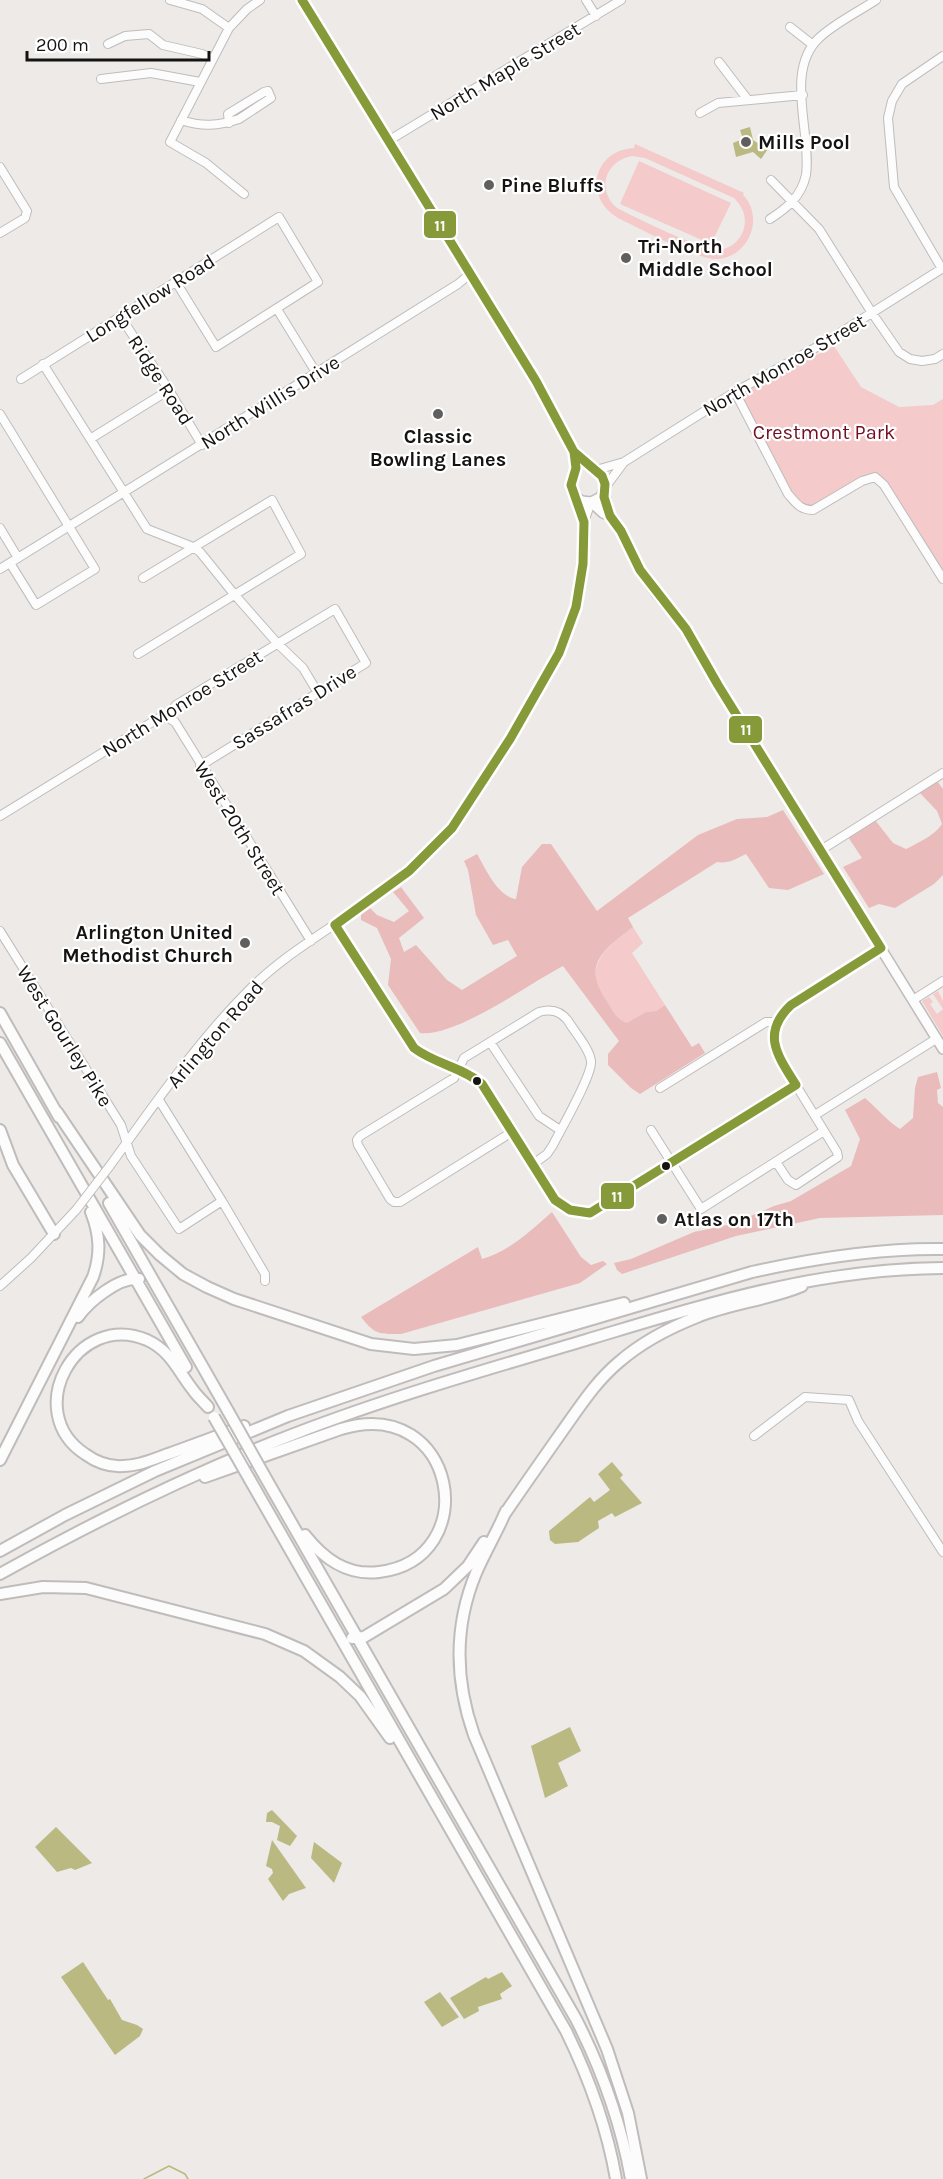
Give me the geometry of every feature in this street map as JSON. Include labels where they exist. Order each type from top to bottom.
[{"type":"highway","points":[[0,1013],[585,2038],[611,2100],[622,2136],[631,2179]]},
{"type":"highway","points":[[0,1043],[574,2049],[599,2112],[616,2179]]},
{"type":"highway","points":[[57,1112],[131,1224],[172,1265],[219,1293],[359,1340],[384,1346],[414,1349],[457,1345],[637,1299],[689,1290]]},
{"type":"highway","points":[[0,1130],[13,1166],[54,1234]]},
{"type":"highway","points":[[0,1460],[93,1278],[99,1254],[95,1223],[68,1163]]},
{"type":"highway","points":[[211,1412],[167,1353],[146,1340],[129,1335],[103,1338],[81,1349],[64,1370],[57,1396],[59,1419],[66,1436],[73,1444],[94,1460],[112,1466],[138,1464],[247,1425],[434,1366],[752,1272],[807,1260],[862,1253],[943,1249]]},
{"type":"highway","points":[[0,1574],[82,1529],[162,1490],[263,1446],[398,1397],[736,1296],[822,1277],[887,1270],[943,1268]]},
{"type":"highway","points":[[335,1629],[358,1638],[425,1602],[453,1582],[468,1566],[596,1385],[618,1362],[660,1334],[699,1316],[786,1292],[822,1277]]},
{"type":"highway","points":[[52,1359],[88,1305],[120,1283],[135,1278],[142,1279],[161,1294]]},
{"type":"highway","points":[[0,1551],[65,1515],[155,1472],[319,1404]]},
{"type":"highway","points":[[162,1490],[353,1426],[379,1424],[397,1428],[411,1435],[432,1456],[443,1480],[444,1511],[434,1539],[412,1560],[391,1570],[375,1573],[359,1572],[339,1566],[317,1550],[270,1485]]},
{"type":"highway","points":[[506,1511],[494,1540],[480,1563],[466,1602],[460,1632],[459,1653],[464,1700],[474,1735],[607,2049],[626,2105],[641,2179]]},
{"type":"highway","points":[[0,1594],[61,1586],[95,1589],[265,1634],[295,1646],[326,1665],[360,1696],[441,1814]]},
{"type":"main road","points":[[302,0],[536,381],[574,452],[604,479],[604,491],[610,516],[621,531],[640,570],[687,629],[718,685],[943,1049]]},
{"type":"main road","points":[[574,452],[574,475],[571,485],[575,496],[582,501],[591,502],[604,491]]},
{"type":"main road","points":[[574,475],[583,469],[595,470]]},
{"type":"main road","points":[[591,502],[604,514],[610,516]]},
{"type":"street","points":[[170,0],[202,9],[229,28]]},
{"type":"street","points":[[244,194],[206,163],[170,142],[229,28],[247,9],[260,0]]},
{"type":"street","points":[[585,0],[596,16]]},
{"type":"street","name":"North Maple Street","points":[[388,141],[621,0]]},
{"type":"street","points":[[770,219],[792,202],[802,188],[807,169],[802,69],[805,56],[822,35],[876,0]]},
{"type":"street","points":[[790,27],[813,45]]},
{"type":"street","points":[[108,44],[125,36],[149,34],[163,45],[202,54],[213,59]]},
{"type":"street","points":[[943,56],[902,84],[892,101],[888,118],[894,187],[943,269]]},
{"type":"street","points":[[719,62],[747,100]]},
{"type":"street","points":[[101,79],[152,73],[200,82]]},
{"type":"street","points":[[181,120],[207,126],[229,123],[272,98],[271,95],[268,91],[264,92],[228,114],[229,123]]},
{"type":"street","points":[[700,113],[718,103],[803,95]]},
{"type":"street","points":[[0,167],[27,211],[25,218],[0,233]]},
{"type":"street","points":[[771,180],[819,229],[896,349],[914,361],[930,361],[943,354]]},
{"type":"street","name":"Longfellow Road","points":[[21,379],[279,217],[318,282],[277,309]]},
{"type":"street","name":"North Monroe Street","points":[[595,470],[624,462],[943,269]]},
{"type":"street","name":"North Willis Drive","points":[[0,569],[317,374],[470,274]]},
{"type":"street","points":[[176,282],[216,347],[277,309],[317,374]]},
{"type":"street","name":"Ridge Road","points":[[120,316],[202,445]]},
{"type":"street","points":[[43,364],[147,529],[194,547],[200,552],[278,644],[303,668],[318,693]]},
{"type":"street","points":[[90,439],[169,390]]},
{"type":"street","points":[[735,393],[788,494],[796,504],[804,510],[813,510],[862,481],[876,477],[884,485],[943,579]]},
{"type":"street","points":[[0,414],[95,569],[36,605],[10,563]]},
{"type":"street","name":"North Monroe Street","points":[[604,491],[624,462]]},
{"type":"street","name":"Arlington Road","points":[[575,496],[584,522]]},
{"type":"street","points":[[138,654],[301,554],[272,500],[143,578]]},
{"type":"street","name":"Arlington Road","points":[[0,1286],[32,1258],[76,1210],[186,1063],[245,993],[275,966],[394,883],[435,847],[452,828],[510,739],[554,663],[569,628],[582,577],[584,522],[591,502]]},
{"type":"street","points":[[0,528],[18,558]]},
{"type":"street","name":"North Monroe Street","points":[[0,816],[159,718],[167,717],[176,705],[335,609]]},
{"type":"street","name":"Sassafras Drive","points":[[200,766],[366,663],[335,609]]},
{"type":"street","name":"West 20th Street","points":[[167,717],[175,722],[200,766],[310,941]]},
{"type":"street","points":[[821,850],[943,773]]},
{"type":"street","points":[[335,925],[414,1048],[434,1062],[475,1076],[561,1207],[590,1213],[796,1085]]},
{"type":"street","name":"West Gourley Pike","points":[[0,931],[120,1125],[131,1156],[179,1229],[222,1201]]},
{"type":"street","points":[[776,1162],[788,1180],[796,1185],[838,1157],[775,1051],[774,1033],[777,1022],[791,1005],[881,948]]},
{"type":"street","points":[[913,1000],[943,981]]},
{"type":"street","points":[[512,1132],[400,1202],[390,1199],[358,1146],[357,1140],[454,1077],[464,1058],[539,1012],[554,1011],[561,1013],[567,1020],[588,1053],[591,1069],[547,1154],[532,1165]]},
{"type":"street","points":[[660,1088],[766,1022],[777,1022]]},
{"type":"street","points":[[814,1115],[936,1039]]},
{"type":"street","points":[[490,1042],[538,1116],[560,1130]]},
{"type":"street","points":[[159,1100],[265,1274],[265,1281]]},
{"type":"street","points":[[651,1130],[701,1209],[824,1131]]},
{"type":"street","points":[[754,1436],[805,1397],[849,1400],[858,1421],[943,1552]]},
{"type":"green space","points":[[635,144],[744,193],[743,195],[751,206],[753,220],[750,235],[743,246],[728,257],[707,258],[682,249],[618,218],[607,209],[600,199],[597,188],[602,166],[609,157],[620,151],[634,148]],"holes":[[[632,156],[645,158],[734,198],[745,219],[743,232],[738,240],[726,248],[709,249],[617,208],[607,193],[606,177],[615,164],[623,159]]]},
{"type":"green space","points":[[639,161],[731,203],[711,244],[620,204]]},
{"type":"green space","name":"Crestmont Park","points":[[834,346],[861,387],[899,407],[933,405],[943,399],[943,574],[883,479],[875,475],[813,508],[794,501],[739,394]]},
{"type":"green space","points":[[633,927],[643,943],[632,953],[665,1005],[656,1011],[646,1012],[627,1024],[610,1006],[598,987],[596,976],[600,958],[606,950]]},
{"type":"green space","points":[[938,991],[943,1001],[943,1009],[933,994]]},
{"type":"green space","points":[[929,997],[933,1002],[930,1004],[937,1014],[943,1009],[943,1036],[922,1001]]},
{"type":"shaded area","name":"Mills Pool","points":[[750,127],[753,140],[759,144],[765,138],[770,146],[761,159],[753,152],[736,157],[733,143],[743,139],[740,130]]},
{"type":"shaded area","points":[[937,781],[943,789],[943,875],[934,884],[895,908],[879,904],[869,908],[843,867],[862,858],[848,837],[875,820],[893,843],[906,849],[926,838],[942,824],[937,811],[920,793]]},
{"type":"shaded area","points":[[783,810],[824,874],[788,890],[769,888],[746,854],[728,862],[717,862],[628,918],[633,927],[612,944],[599,960],[596,978],[600,990],[621,1020],[627,1023],[646,1012],[656,1011],[665,1005],[692,1047],[699,1043],[705,1053],[640,1094],[608,1065],[608,1054],[619,1041],[563,966],[492,1008],[453,1027],[420,1033],[388,985],[391,959],[377,928],[361,920],[361,911],[369,907],[377,915],[394,922],[409,911],[393,892],[401,887],[424,918],[399,938],[404,952],[416,945],[447,980],[462,990],[517,956],[508,940],[493,945],[476,915],[468,870],[464,861],[477,854],[488,874],[503,893],[516,899],[522,867],[542,844],[551,844],[597,911],[698,835],[737,819],[767,817]]},
{"type":"shaded area","points":[[937,1072],[941,1088],[937,1090],[938,1103],[943,1107],[943,1215],[820,1218],[736,1236],[622,1274],[617,1270],[614,1263],[631,1259],[694,1232],[732,1224],[791,1201],[851,1166],[860,1139],[845,1110],[865,1098],[900,1129],[913,1118],[918,1077]]},
{"type":"shaded area","points":[[552,1212],[581,1257],[591,1265],[603,1261],[607,1264],[580,1283],[401,1334],[378,1332],[361,1317],[478,1247],[482,1259],[502,1251]]},
{"type":"shaded area","points":[[612,1462],[623,1475],[620,1478],[642,1503],[615,1517],[612,1513],[598,1521],[599,1528],[578,1542],[555,1544],[550,1540],[549,1531],[590,1497],[594,1502],[610,1490],[598,1474]]},
{"type":"shaded area","points":[[570,1727],[581,1751],[558,1763],[568,1786],[545,1798],[531,1746]]},
{"type":"shaded area","points":[[272,1810],[297,1836],[290,1846],[277,1840],[280,1826],[266,1822],[267,1813]]},
{"type":"shaded area","points":[[56,1827],[92,1863],[75,1870],[71,1868],[57,1872],[35,1847]]},
{"type":"shaded area","points":[[272,1840],[306,1888],[289,1894],[283,1901],[268,1879],[273,1873],[272,1869],[266,1866]]},
{"type":"shaded area","points":[[314,1842],[342,1863],[334,1883],[311,1858]]},
{"type":"shaded area","points":[[83,1962],[122,2020],[143,2029],[140,2036],[115,2055],[61,1977]]},
{"type":"shaded area","points":[[502,1972],[512,1986],[500,1994],[502,1999],[478,2007],[479,2011],[464,2019],[450,1998],[486,1977],[488,1979]]},
{"type":"shaded area","points":[[440,1992],[459,2017],[442,2027],[424,2002]]},
{"type":"waterway","points":[[144,2179],[169,2166],[185,2174],[188,2179]]},
{"type":"transit line","name":"11","points":[[302,0],[536,381],[574,452]]},
{"type":"transit line","name":"11","points":[[574,452],[602,476],[605,484],[604,497],[610,516],[621,531],[640,570],[686,629],[718,685],[881,948],[791,1005],[782,1015],[776,1025],[775,1044],[783,1064],[796,1085],[590,1213],[570,1210],[555,1200],[482,1084],[466,1073],[414,1048],[335,925],[409,871],[452,828],[510,739],[559,653],[576,607],[583,564],[584,522],[571,485],[576,468],[574,452]]},
{"type":"place","name":"Mills Pool","points":[[746,142]]},
{"type":"place","name":"Pine Bluffs","points":[[489,185]]},
{"type":"place","name":"Tri-North Middle School","points":[[626,258]]},
{"type":"place","name":"Classic Bowling Lanes","points":[[438,414]]},
{"type":"place","name":"Arlington United Methodist Church","points":[[245,943]]},
{"type":"place","name":"Atlas on 17th","points":[[662,1219]]}]
